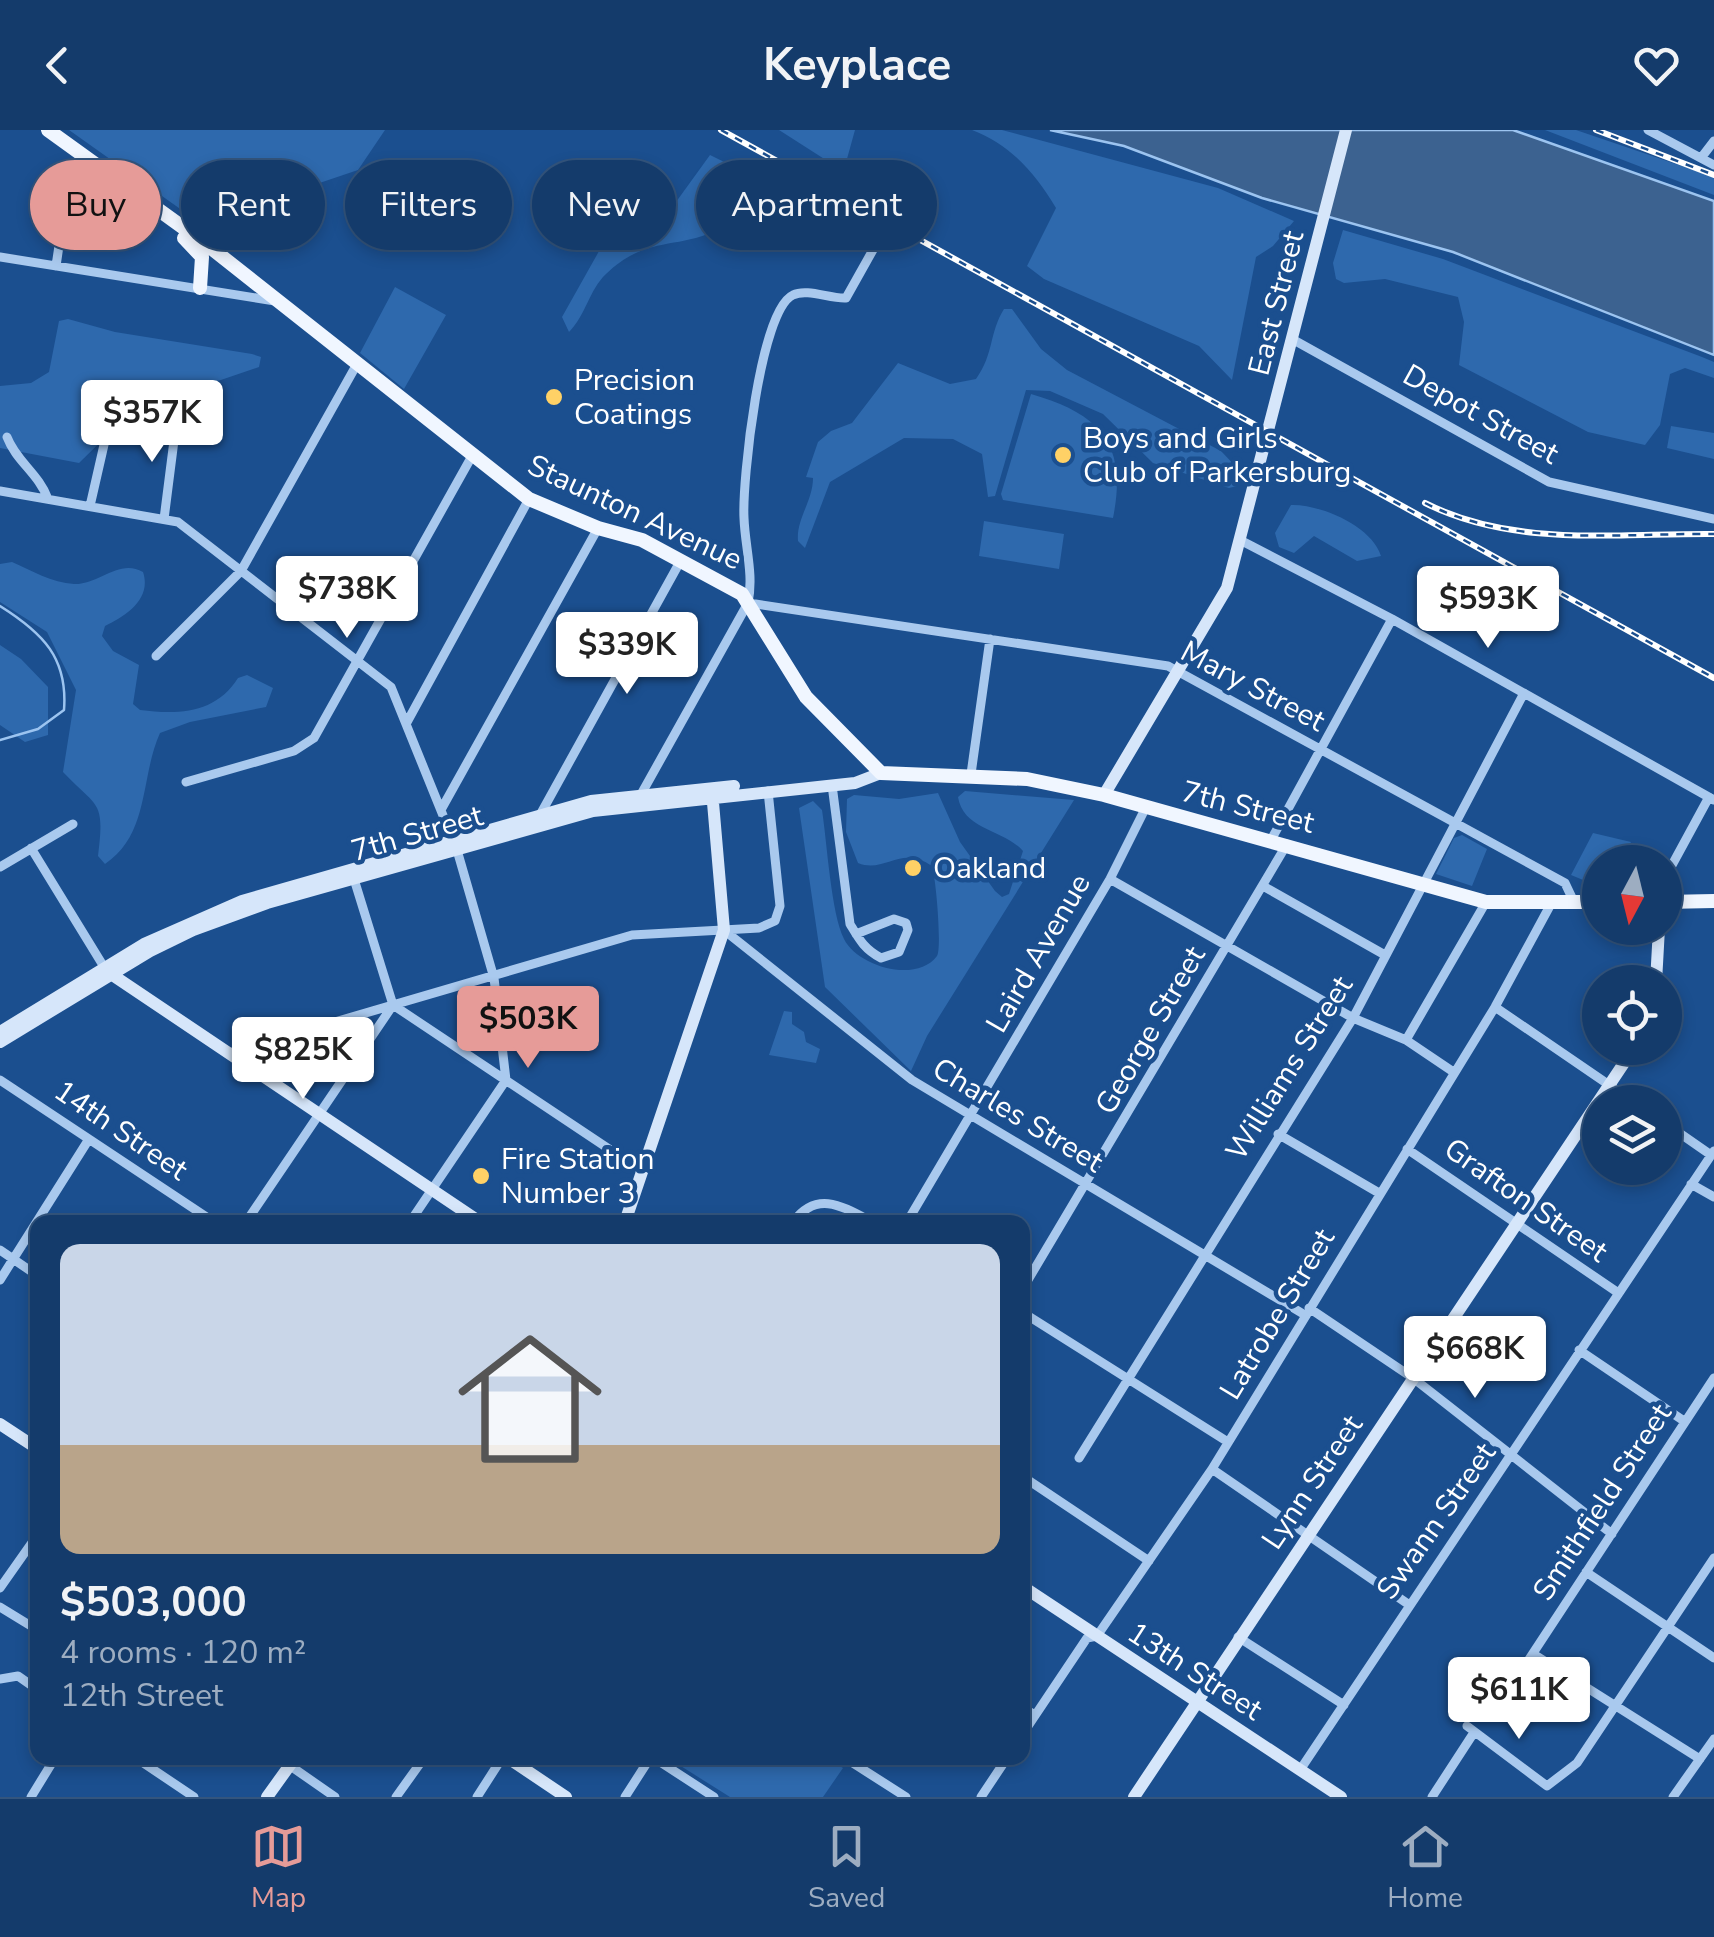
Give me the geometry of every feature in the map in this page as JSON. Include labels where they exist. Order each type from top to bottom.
[{"type":"main road","name":"Staunton Avenue","points":[[48,130],[89,160]]},
{"type":"main road","name":"East Street","points":[[1104,795],[1222,604],[1346,130]]},
{"type":"main road","name":"Staunton Avenue","points":[[161,212],[529,499],[598,528],[642,540],[742,594],[806,697],[881,773]]},
{"type":"main road","points":[[161,221],[198,250],[204,272]]},
{"type":"main road","points":[[200,288],[204,272],[220,255]]},
{"type":"main road","name":"7th Street","points":[[712,792],[832,785],[881,773]]},
{"type":"main road","name":"7th Street","points":[[0,1042],[106,971],[193,930],[540,815],[638,799],[881,773],[1027,779],[1104,795],[1287,844],[1486,902],[1582,902]]},
{"type":"main road","points":[[626,1215],[724,930],[712,792]]},
{"type":"main road","name":"7th Street","points":[[0,1032],[225,907],[638,799]]},
{"type":"main road","points":[[1682,902],[1714,901]]},
{"type":"main road","points":[[106,971],[470,1215]]},
{"type":"main road","name":"Lynn Street","points":[[1134,1797],[1582,1125]]},
{"type":"main road","points":[[0,1424],[30,1444]]},
{"type":"main road","name":"13th Street","points":[[1030,1591],[1341,1797]]},
{"type":"main road","points":[[267,1797],[285,1765]]},
{"type":"main road","points":[[520,1765],[566,1797]]},
{"type":"street","points":[[1648,130],[1714,165]]},
{"type":"street","points":[[1701,158],[1714,140]]},
{"type":"street","points":[[56,266],[58,250]]},
{"type":"street","points":[[638,799],[748,603],[752,584],[744,516],[762,356],[784,302],[800,293],[846,298],[872,250]]},
{"type":"street","name":"Staunton Avenue","points":[[0,257],[278,301]]},
{"type":"street","name":"Depot Street","points":[[1292,339],[1550,482],[1714,519]]},
{"type":"street","points":[[156,656],[241,571],[357,364]]},
{"type":"street","points":[[164,519],[178,417]]},
{"type":"street","points":[[90,506],[106,436]]},
{"type":"street","points":[[7,437],[12,450],[41,481],[48,499]]},
{"type":"street","points":[[186,782],[308,744],[472,456]]},
{"type":"street","points":[[0,491],[178,522],[391,687],[456,845],[494,978],[506,1080],[415,1215]]},
{"type":"street","points":[[406,724],[529,499]]},
{"type":"street","points":[[442,808],[598,528]]},
{"type":"street","points":[[1240,540],[1392,619],[1712,798],[1682,849]]},
{"type":"street","points":[[540,815],[681,560]]},
{"type":"street","name":"Mary Street","points":[[748,603],[1179,670],[1565,883],[1574,902]]},
{"type":"street","points":[[1271,840],[1392,619]]},
{"type":"street","points":[[970,774],[990,639]]},
{"type":"street","name":"Williams Street","points":[[1079,1458],[1353,1018],[1524,694]]},
{"type":"street","points":[[832,785],[842,887],[856,934],[865,950],[880,958],[899,952],[908,930],[906,923],[894,918],[856,934]]},
{"type":"street","points":[[226,1054],[632,936],[759,928],[775,921],[780,906],[768,791]]},
{"type":"street","name":"Laird Avenue","points":[[911,1215],[1110,879],[1145,809]]},
{"type":"street","points":[[0,867],[73,824]]},
{"type":"street","name":"George Street","points":[[1030,1277],[1287,844]]},
{"type":"street","points":[[31,848],[106,971]]},
{"type":"street","points":[[354,879],[393,1005],[642,1171]]},
{"type":"street","points":[[1110,879],[1353,1018],[1406,1040],[1452,1071]]},
{"type":"street","points":[[1263,886],[1385,955]]},
{"type":"street","points":[[1406,1040],[1486,902]]},
{"type":"street","name":"Latrobe Street","points":[[1030,1723],[1086,1638],[1097,1636],[1212,1469],[1452,1071],[1495,1007],[1552,902]]},
{"type":"street","name":"Charles Street","points":[[724,930],[912,1080],[1203,1256],[1307,1311],[1413,1378],[1612,1534]]},
{"type":"street","points":[[251,1215],[393,1005]]},
{"type":"street","points":[[1495,1007],[1608,1085]]},
{"type":"street","name":"14th Street","points":[[0,1080],[203,1215]]},
{"type":"street","points":[[1278,1134],[1380,1194]]},
{"type":"street","points":[[1682,1134],[1713,1153]]},
{"type":"street","points":[[41,1215],[89,1139]]},
{"type":"street","name":"Grafton Street","points":[[1407,1149],[1617,1292]]},
{"type":"street","name":"Swann Street","points":[[1300,1770],[1713,1153]]},
{"type":"street","points":[[1692,1184],[1714,1197]]},
{"type":"street","points":[[800,1215],[810,1204],[825,1201],[856,1215]]},
{"type":"street","points":[[0,1280],[30,1233]]},
{"type":"street","points":[[0,1250],[30,1271]]},
{"type":"street","points":[[1030,1317],[1228,1442]]},
{"type":"street","points":[[1579,1350],[1684,1421]]},
{"type":"street","name":"Smithfield Street","points":[[1516,1679],[1714,1378]]},
{"type":"street","points":[[1212,1469],[1408,1604]]},
{"type":"street","points":[[1030,1481],[1149,1562]]},
{"type":"street","points":[[0,1588],[30,1545]]},
{"type":"street","points":[[1432,1797],[1470,1730],[1547,1786],[1578,1763],[1714,1558]]},
{"type":"street","points":[[1586,1572],[1714,1658]]},
{"type":"street","points":[[0,1607],[30,1625]]},
{"type":"street","points":[[1238,1637],[1344,1704]]},
{"type":"street","points":[[1534,1654],[1700,1759]]},
{"type":"street","points":[[0,1679],[18,1676],[30,1684]]},
{"type":"street","points":[[1030,1713],[1035,1716]]},
{"type":"street","points":[[1674,1797],[1714,1738]]},
{"type":"street","points":[[31,1797],[51,1765]]},
{"type":"street","points":[[146,1765],[194,1797]]},
{"type":"street","points":[[294,1765],[335,1797]]},
{"type":"street","points":[[396,1797],[419,1765]]},
{"type":"street","points":[[477,1797],[506,1765]]},
{"type":"street","points":[[626,1797],[647,1765]]},
{"type":"street","points":[[663,1765],[714,1797]]},
{"type":"street","points":[[856,1765],[906,1797]]},
{"type":"street","points":[[981,1797],[1003,1765]]},
{"type":"shaded area","points":[[69,130],[385,130],[365,160],[345,160],[345,174],[325,181],[325,160],[181,160],[181,210],[161,195],[161,160],[111,160]]},
{"type":"shaded area","points":[[779,130],[855,130],[847,160],[826,160]]},
{"type":"shaded area","points":[[972,130],[1002,130],[1218,188],[1294,221],[1273,246],[1256,257],[1232,380],[1199,346],[1044,279],[1027,266],[1056,208],[1021,162],[999,144]]},
{"type":"shaded area","points":[[1050,130],[1513,130],[1714,201],[1714,355],[1453,252],[1262,198],[1124,146]]},
{"type":"shaded area","points":[[1545,130],[1576,130],[1714,177],[1714,195]]},
{"type":"shaded area","points":[[696,174],[696,237],[676,242],[676,202]]},
{"type":"shaded area","points":[[1343,230],[1443,259],[1702,357],[1714,362],[1714,378],[1685,368],[1670,374],[1660,425],[1645,445],[1588,432],[1459,365],[1464,322],[1458,297],[1385,279],[1344,283],[1336,279],[1333,263]]},
{"type":"shaded area","points":[[600,250],[643,250],[600,280],[569,332],[562,317]]},
{"type":"shaded area","points":[[395,287],[446,315],[404,389],[360,353]]},
{"type":"shaded area","points":[[1004,309],[1012,309],[1041,349],[1067,370],[1221,451],[1240,471],[1237,486],[1229,488],[1153,463],[1103,414],[1050,391],[1026,390],[995,496],[988,497],[982,454],[953,439],[904,438],[830,482],[805,548],[798,541],[798,533],[812,486],[813,478],[806,477],[818,442],[831,431],[852,423],[898,363],[950,384],[976,379]]},
{"type":"shaded area","points":[[68,319],[115,332],[252,354],[261,357],[259,367],[133,410],[79,463],[0,448],[0,386],[31,383],[49,372],[59,321]]},
{"type":"shaded area","name":"Boys and Girls Club of Parkersburg","points":[[1031,394],[1075,411],[1104,435],[1116,470],[1113,518],[1003,500],[1001,494]]},
{"type":"shaded area","points":[[1671,426],[1714,433],[1714,459],[1667,448]]},
{"type":"shaded area","points":[[1291,505],[1316,508],[1344,519],[1367,535],[1381,556],[1357,561],[1314,536],[1294,553],[1279,547],[1275,533]]},
{"type":"shaded area","points":[[984,521],[1064,534],[1059,569],[979,556]]},
{"type":"shaded area","points":[[12,562],[50,579],[74,584],[126,568],[143,572],[145,582],[140,598],[129,612],[105,626],[102,636],[113,651],[139,665],[133,704],[140,710],[196,709],[219,698],[238,678],[247,675],[273,688],[266,707],[190,722],[160,733],[137,821],[119,852],[105,864],[98,856],[100,824],[96,806],[63,772],[76,690],[47,632],[0,602],[0,564]]},
{"type":"shaded area","points":[[0,645],[21,659],[48,687],[48,735],[25,742],[0,725]]},
{"type":"shaded area","points":[[965,791],[1074,800],[927,1036],[911,1071],[825,987],[799,808],[813,801],[822,810],[836,912],[851,949],[874,964],[915,969],[928,964],[938,950],[932,866],[911,858],[876,865],[858,863],[846,832],[847,799],[854,795],[899,799],[938,793],[960,842],[1002,897],[1009,894],[1023,851],[968,816],[958,797]]},
{"type":"shaded area","points":[[1593,833],[1631,842],[1629,845],[1587,845]]},
{"type":"shaded area","points":[[1462,835],[1487,849],[1472,886],[1436,874],[1454,838]]},
{"type":"shaded area","points":[[1582,854],[1582,880],[1571,875]]},
{"type":"shaded area","points":[[784,1011],[792,1012],[792,1024],[804,1032],[806,1042],[820,1049],[816,1063],[769,1055]]},
{"type":"shaded area","points":[[679,1765],[843,1768],[823,1797],[730,1797]]},
{"type":"waterway","points":[[0,606],[29,626],[50,649],[62,676],[64,692],[64,710],[38,729],[0,740]]},
{"type":"railway","points":[[721,130],[1714,678]]},
{"type":"railway","points":[[1596,130],[1714,175]]},
{"type":"railway","points":[[1425,503],[1494,527],[1530,532],[1603,536],[1714,534]]},
{"type":"place","name":"Precision Coatings","points":[[554,397]]},
{"type":"place","name":"Boys and Girls Club of Parkersburg","points":[[1063,455]]},
{"type":"place","name":"Oakland","points":[[913,868]]},
{"type":"place","name":"Fire Station Number 3","points":[[481,1176]]}]
